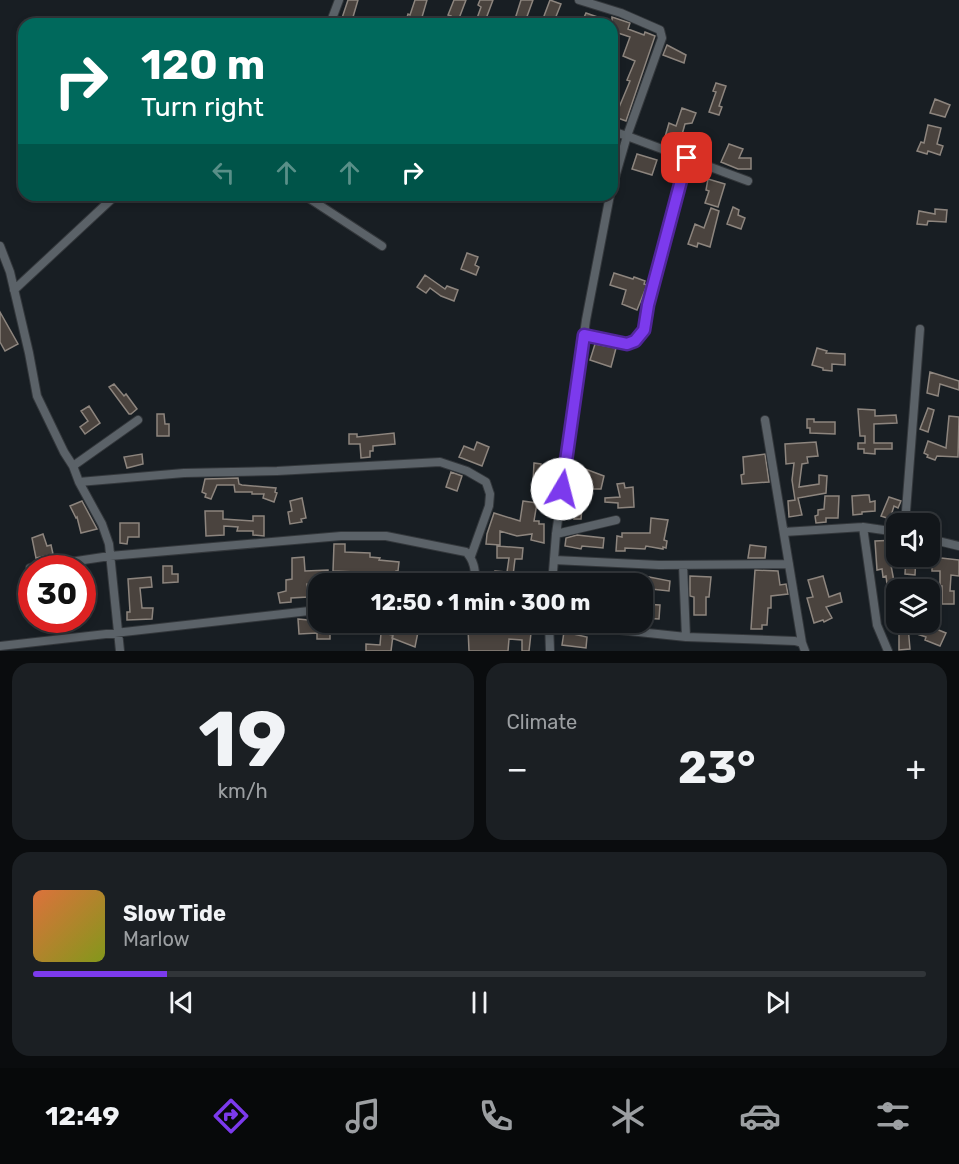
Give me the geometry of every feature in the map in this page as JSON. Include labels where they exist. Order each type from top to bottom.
[{"type":"street","points":[[332,18],[339,0]]},
{"type":"street","points":[[579,0],[621,13],[660,30],[662,38],[618,168]]},
{"type":"street","points":[[618,133],[748,181]]},
{"type":"street","points":[[584,335],[627,344],[635,341],[644,330],[648,305],[687,158]]},
{"type":"street","points":[[14,290],[110,201]]},
{"type":"street","points":[[313,201],[382,246]]},
{"type":"street","points":[[553,573],[556,534],[584,335],[609,201]]},
{"type":"street","points":[[0,246],[14,290],[37,396],[102,524],[109,544],[120,651]]},
{"type":"street","points":[[906,513],[920,329]]},
{"type":"street","points":[[73,466],[138,420]]},
{"type":"street","points":[[765,420],[803,647]]},
{"type":"street","points":[[79,482],[184,473],[277,471],[440,462],[466,471],[486,482],[490,494],[489,506],[471,556],[475,573]]},
{"type":"street","points":[[556,534],[616,520]]},
{"type":"street","points":[[784,532],[863,527],[886,530]]},
{"type":"street","points":[[863,527],[877,625],[888,651]]},
{"type":"street","points":[[96,558],[352,536],[386,536],[466,552],[471,556]]},
{"type":"street","points":[[940,541],[959,546]]},
{"type":"street","points":[[554,560],[683,565],[789,564]]},
{"type":"street","points":[[683,565],[686,637]]},
{"type":"street","points":[[0,646],[308,611]]},
{"type":"street","points":[[549,633],[550,651]]},
{"type":"street","points":[[647,633],[686,637],[795,640],[803,647]]},
{"type":"building","points":[[348,0],[358,0],[353,17],[356,18],[342,18]]},
{"type":"building","points":[[415,0],[427,0],[422,17],[424,18],[407,18],[408,14],[410,15]]},
{"type":"building","points":[[454,0],[466,0],[459,18],[450,18],[451,16],[448,15]]},
{"type":"building","points":[[480,0],[493,0],[486,18],[477,18],[481,7],[478,5]]},
{"type":"building","points":[[521,0],[533,0],[526,18],[515,18]]},
{"type":"building","points":[[550,0],[561,4],[555,18],[543,18]]},
{"type":"building","points":[[586,13],[600,18],[584,18]]},
{"type":"building","points":[[618,19],[630,23],[628,29],[655,36],[626,121],[618,118],[618,110],[630,81],[627,80],[635,61],[623,56],[630,37],[618,33]]},
{"type":"building","points":[[667,45],[686,55],[684,63],[663,55]]},
{"type":"building","points":[[716,83],[726,86],[719,106],[722,107],[719,115],[709,112],[716,92],[713,91]]},
{"type":"building","points":[[935,99],[950,105],[945,117],[930,113]]},
{"type":"building","points":[[682,108],[696,113],[692,123],[685,124],[681,138],[674,136],[673,140],[665,137],[669,123],[676,126]]},
{"type":"building","points":[[928,125],[941,128],[937,144],[943,146],[940,155],[928,151],[927,154],[917,151],[921,142],[924,143]]},
{"type":"building","points":[[729,144],[743,149],[739,158],[751,158],[751,169],[738,169],[721,162]]},
{"type":"building","points":[[637,154],[657,160],[652,175],[632,169]]},
{"type":"building","points":[[708,179],[725,184],[718,207],[705,203],[709,191],[706,190]]},
{"type":"building","points":[[733,207],[739,210],[738,215],[745,218],[741,229],[727,224]]},
{"type":"building","points":[[711,208],[719,211],[710,247],[698,243],[697,247],[688,244],[695,224],[704,228]]},
{"type":"building","points":[[935,209],[947,210],[946,222],[928,221],[927,225],[917,224],[919,211],[935,214]]},
{"type":"building","points":[[467,253],[478,257],[475,265],[479,267],[476,275],[461,269]]},
{"type":"building","points":[[614,273],[645,281],[644,284],[647,285],[637,310],[622,304],[626,290],[610,285]]},
{"type":"building","points":[[425,275],[445,289],[447,286],[458,290],[454,301],[430,288],[426,293],[417,287]]},
{"type":"building","points":[[0,312],[18,344],[5,351],[0,342]]},
{"type":"building","points":[[595,344],[616,348],[611,367],[590,360]]},
{"type":"building","points":[[817,348],[827,351],[826,353],[845,354],[845,365],[832,364],[832,371],[812,365]]},
{"type":"building","points":[[930,372],[959,381],[959,390],[940,384],[938,396],[927,393]]},
{"type":"building","points":[[114,384],[124,396],[126,394],[137,409],[131,414],[109,387]]},
{"type":"building","points":[[89,406],[100,423],[85,434],[80,427],[88,421],[81,411]]},
{"type":"building","points":[[928,408],[934,410],[928,432],[920,429]]},
{"type":"building","points":[[858,409],[875,410],[875,416],[896,415],[897,423],[874,424],[874,443],[892,443],[892,449],[875,449],[875,454],[864,453],[864,449],[858,449],[858,443],[865,443],[865,436],[860,436]]},
{"type":"building","points":[[157,414],[164,414],[165,424],[169,424],[169,436],[157,436]]},
{"type":"building","points":[[949,416],[959,417],[958,457],[937,456],[935,460],[927,457],[928,455],[924,453],[928,441],[946,448]]},
{"type":"building","points":[[807,419],[814,419],[814,422],[835,422],[835,434],[810,433],[810,428],[807,428]]},
{"type":"building","points":[[394,433],[395,444],[373,446],[370,457],[361,458],[360,444],[349,444],[349,434],[357,434],[357,437]]},
{"type":"building","points":[[477,442],[489,447],[482,466],[459,457],[464,446],[474,450]]},
{"type":"building","points":[[816,442],[818,456],[807,457],[808,463],[802,464],[799,487],[819,484],[819,475],[827,476],[826,493],[798,498],[802,515],[789,517],[788,501],[795,500],[792,480],[794,463],[786,464],[785,444]]},
{"type":"building","points":[[142,454],[143,464],[127,468],[124,457]]},
{"type":"building","points":[[765,454],[769,482],[742,484],[743,457]]},
{"type":"building","points":[[534,463],[541,464],[541,470],[548,470],[547,483],[533,482]]},
{"type":"building","points":[[580,467],[604,476],[601,489],[588,489],[586,499],[583,498],[581,519],[574,519],[576,479]]},
{"type":"building","points":[[451,472],[462,476],[457,491],[446,487]]},
{"type":"building","points":[[238,478],[239,484],[242,485],[276,488],[274,502],[263,498],[264,494],[235,492],[234,485],[217,485],[211,499],[205,497],[206,494],[202,492],[205,479]]},
{"type":"building","points":[[624,483],[625,488],[633,487],[634,507],[618,508],[618,503],[605,502],[605,498],[620,497],[617,484]]},
{"type":"building","points":[[869,495],[870,502],[875,501],[875,511],[853,515],[852,496]]},
{"type":"building","points":[[825,496],[839,496],[838,518],[826,518],[826,522],[816,523],[815,516],[818,515],[818,510],[824,509]]},
{"type":"building","points":[[889,497],[901,501],[898,508],[894,506],[892,513],[886,513],[886,518],[881,516]]},
{"type":"building","points":[[302,498],[306,518],[301,519],[302,522],[290,524],[288,512],[292,511],[290,501]]},
{"type":"building","points":[[82,501],[97,529],[81,533],[77,517],[70,506]]},
{"type":"building","points":[[523,501],[537,503],[534,521],[544,524],[544,543],[531,540],[532,534],[517,536],[500,531],[500,545],[486,544],[494,513],[520,521]]},
{"type":"building","points":[[205,511],[223,511],[223,519],[253,521],[253,516],[264,516],[264,536],[253,535],[253,531],[237,531],[238,527],[224,526],[224,535],[206,536]]},
{"type":"building","points":[[651,518],[668,520],[664,540],[667,541],[666,548],[646,546],[645,549],[625,548],[625,551],[616,551],[617,536],[622,537],[622,533],[650,533]]},
{"type":"building","points":[[120,523],[139,523],[139,537],[128,537],[127,544],[120,543]]},
{"type":"building","points":[[43,534],[47,546],[51,545],[53,554],[35,555],[32,538]]},
{"type":"building","points":[[577,535],[604,538],[603,548],[582,546],[581,549],[565,546],[566,538]]},
{"type":"building","points":[[886,540],[886,567],[891,567],[894,579],[886,579],[886,576],[883,577],[882,569],[877,570],[875,541]]},
{"type":"building","points":[[334,544],[345,544],[345,552],[370,553],[370,557],[380,558],[379,560],[399,562],[396,573],[333,571]]},
{"type":"building","points":[[750,545],[766,547],[765,558],[748,558]]},
{"type":"building","points":[[497,546],[523,548],[522,559],[515,559],[513,573],[495,573],[495,571],[507,572],[509,558],[497,558]]},
{"type":"building","points":[[304,557],[305,571],[328,570],[328,573],[308,573],[308,597],[291,598],[291,602],[280,603],[278,593],[286,591],[286,580],[292,579],[292,558]]},
{"type":"building","points":[[940,558],[959,560],[959,576],[951,575],[950,591],[954,591],[954,604],[942,604],[940,571],[932,571],[932,567],[940,567]]},
{"type":"building","points":[[163,566],[172,566],[172,574],[178,574],[178,582],[163,583]]},
{"type":"building","points":[[905,567],[915,567],[915,575],[905,574]]},
{"type":"building","points":[[755,570],[778,571],[780,585],[786,584],[788,594],[771,596],[767,625],[762,625],[762,629],[751,629]]},
{"type":"building","points":[[690,576],[711,577],[709,597],[706,597],[706,615],[694,615],[694,597],[690,596]]},
{"type":"building","points":[[823,576],[829,597],[840,593],[842,602],[826,607],[832,618],[814,623],[807,598],[813,597],[808,580]]},
{"type":"building","points":[[151,577],[152,587],[140,588],[142,608],[153,608],[152,619],[127,620],[127,612],[130,612],[128,579]]},
{"type":"building","points":[[653,578],[670,581],[669,591],[653,589]]},
{"type":"building","points":[[653,605],[660,605],[659,619],[653,619]]},
{"type":"building","points":[[298,619],[308,620],[308,633],[317,633],[299,634]]},
{"type":"building","points":[[940,631],[946,633],[940,646],[917,634],[940,633]]},
{"type":"building","points":[[317,633],[330,633],[330,639],[317,639]]},
{"type":"building","points":[[381,633],[393,635],[391,651],[366,651],[366,644],[380,645]]},
{"type":"building","points":[[393,633],[418,633],[415,647],[392,638]]},
{"type":"building","points":[[468,633],[531,633],[529,651],[522,651],[522,640],[509,639],[508,651],[469,651]]},
{"type":"building","points":[[564,633],[587,637],[586,648],[562,645]]},
{"type":"building","points":[[899,633],[909,633],[910,649],[899,650]]},
{"type":"route","points":[[562,489],[584,335],[627,344],[635,341],[644,330],[648,305],[687,158]]}]
